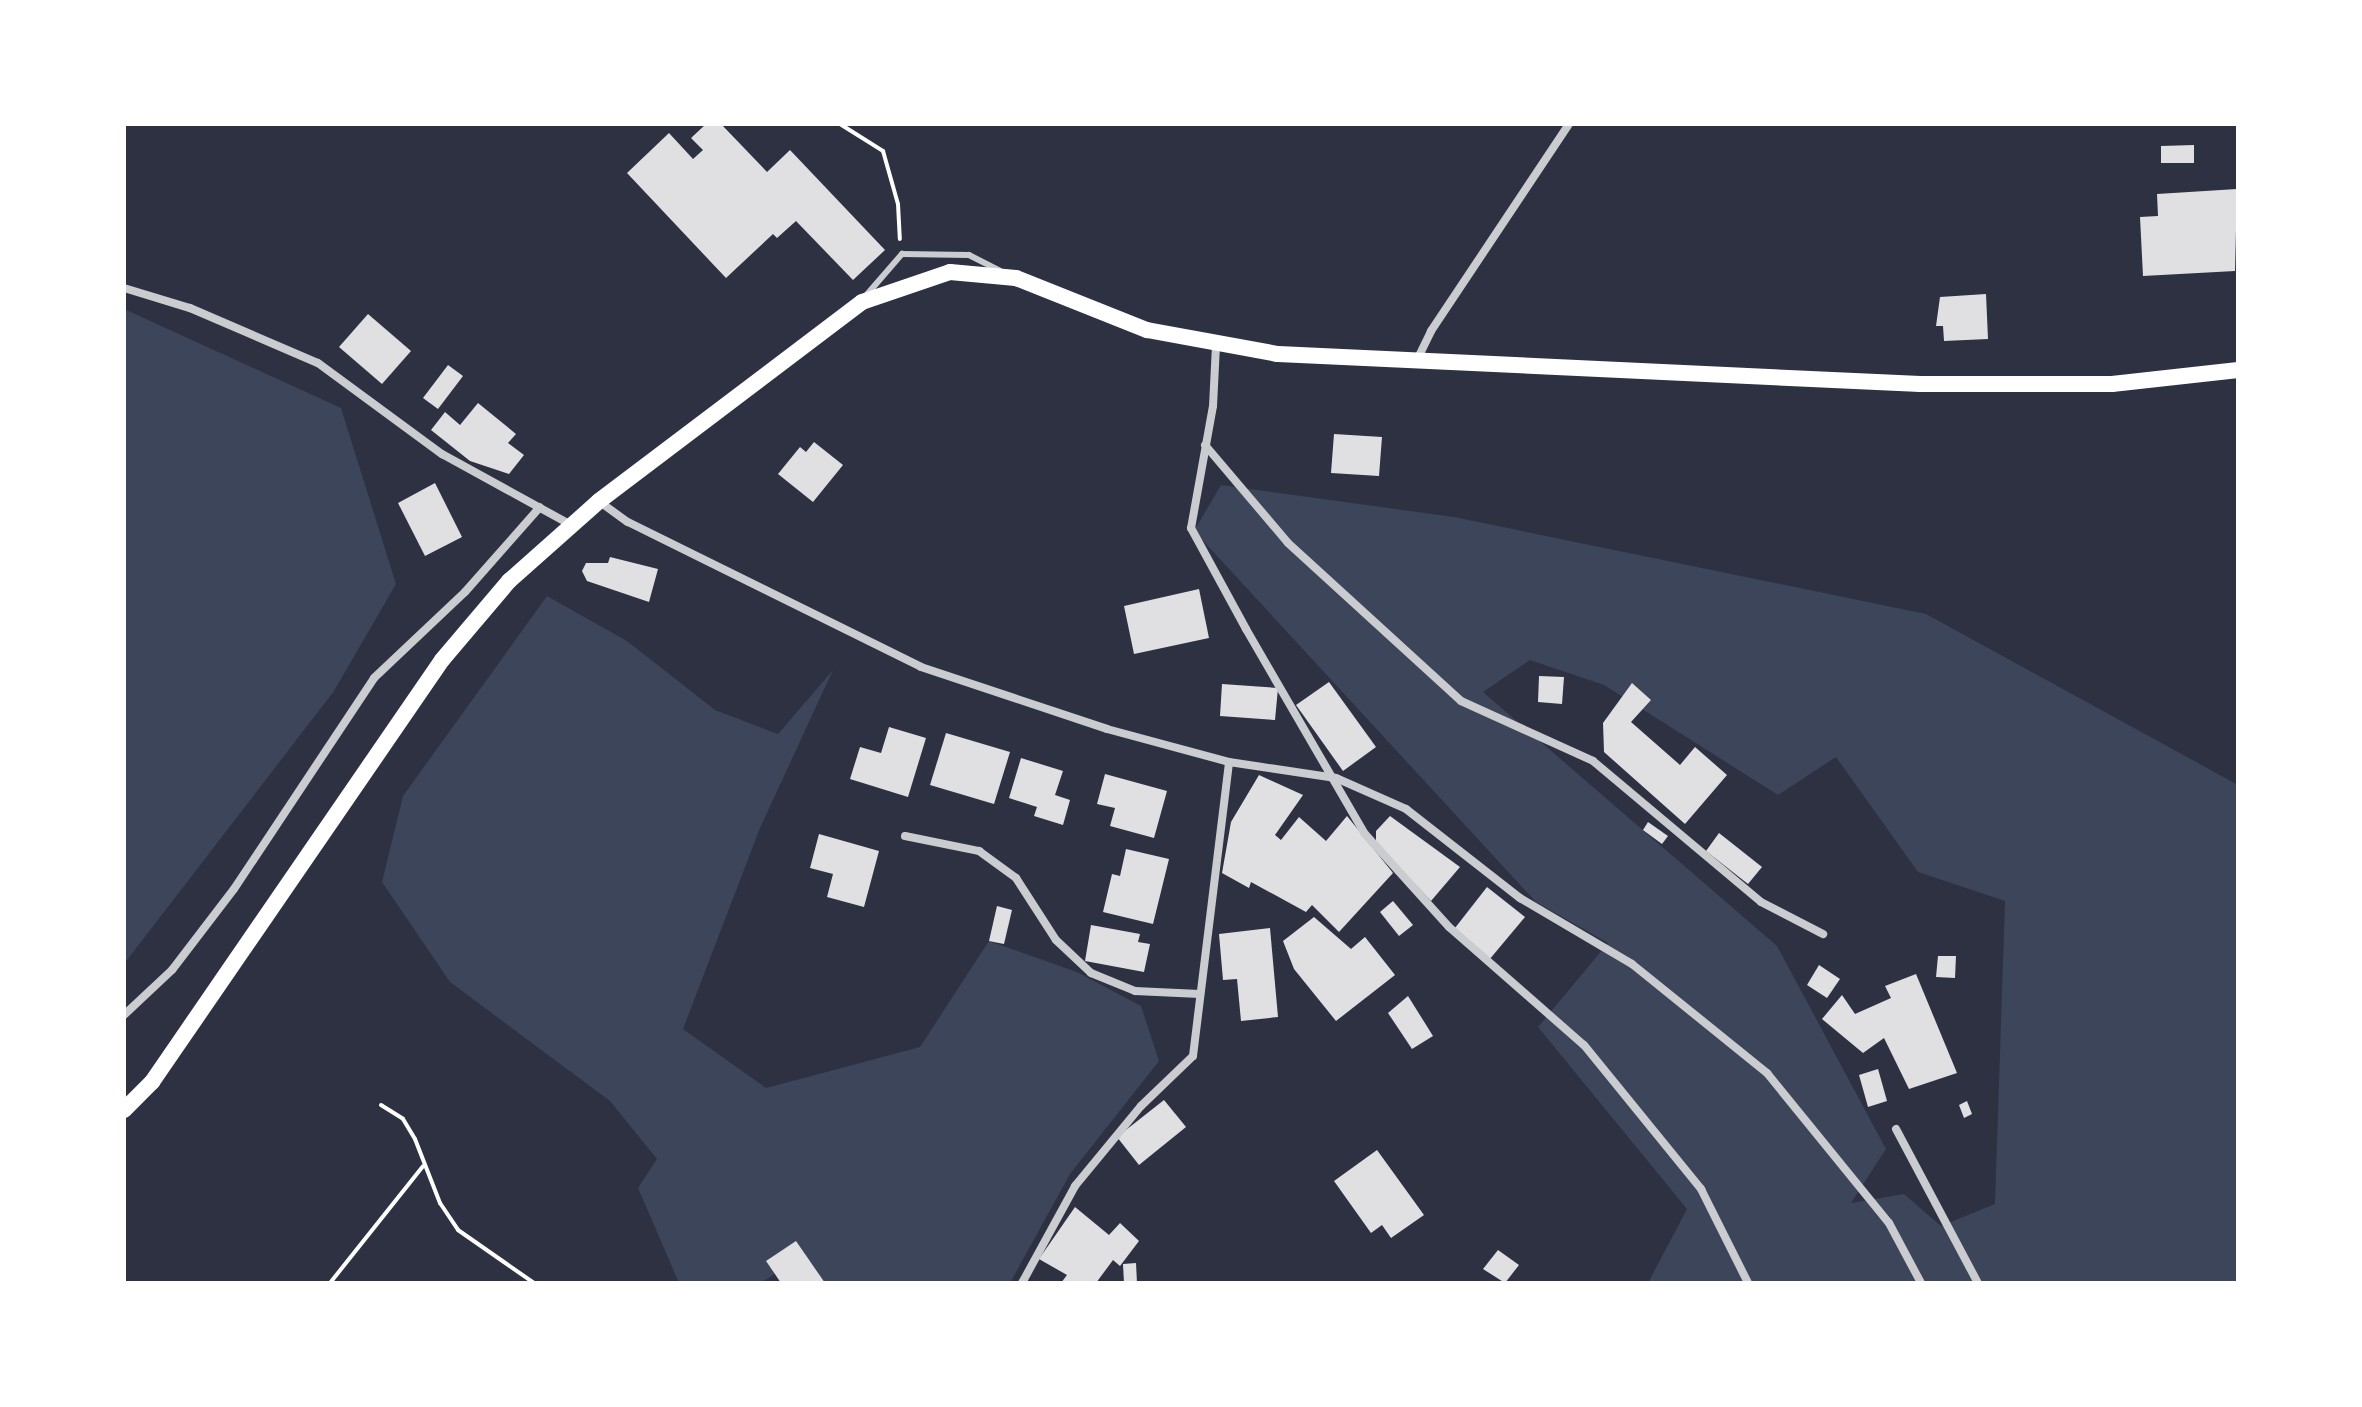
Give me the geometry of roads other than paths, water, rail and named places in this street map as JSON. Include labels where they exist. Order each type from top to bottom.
[{"type":"main road","points":[[124,1110],[152,1082],[442,660],[509,581],[599,501],[862,302],[950,272],[1016,278],[1147,330],[1216,345],[1416,361],[1920,384],[2112,384],[2238,370]]},
{"type":"street","points":[[1416,361],[1431,331],[1569,124]]},
{"type":"street","points":[[124,288],[190,308],[318,363],[442,454],[571,525]]},
{"type":"street","points":[[1216,345],[1205,445],[1191,528],[1336,778],[1365,834],[1449,927],[1594,1057],[1701,1189],[1748,1283]]},
{"type":"street","points":[[1205,445],[1288,543],[1461,701],[1593,761],[1749,893],[1823,934]]},
{"type":"street","points":[[599,501],[639,527],[921,667],[1107,729],[1229,762],[1336,778],[1406,809],[1520,898],[1632,964],[1767,1073],[1889,1223],[1921,1283]]},
{"type":"street","points":[[124,1015],[172,970],[234,889],[374,678],[465,592],[540,507]]},
{"type":"street","points":[[1022,1283],[1075,1186],[1141,1106],[1193,1056],[1229,762]]},
{"type":"street","points":[[905,836],[979,851],[1016,878],[1056,940],[1091,973],[1135,991],[1200,994]]},
{"type":"street","points":[[1896,1129],[1978,1283]]},
{"type":"lane","points":[[862,302],[871,285],[902,254],[969,255],[1016,278]]}]
